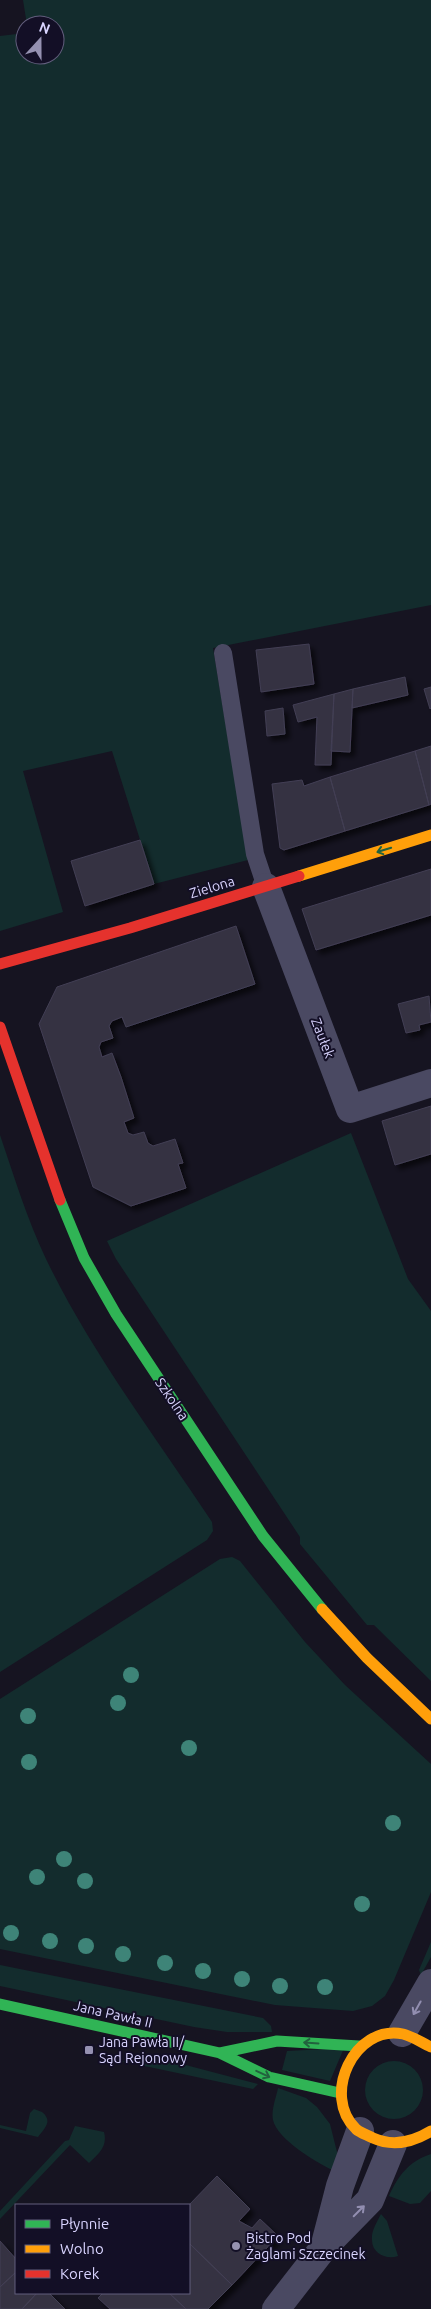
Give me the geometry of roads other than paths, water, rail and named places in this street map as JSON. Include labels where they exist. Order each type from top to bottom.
[{"type":"street","name":"Zielona","points":[[0,964],[266,887],[431,835]]},
{"type":"street","name":"Zaułek","points":[[266,887],[350,1109],[431,1084]]},
{"type":"street","name":"Szkolna","points":[[0,1026],[50,1176],[84,1258],[116,1314],[264,1536],[331,1620],[367,1658],[431,1719]]},
{"type":"street","points":[[402,2033],[431,1983]]},
{"type":"street","name":"Jana Pawła II","points":[[0,2004],[220,2053],[269,2077],[340,2093]]},
{"type":"street","points":[[431,2047],[419,2038],[402,2033],[386,2034],[372,2038],[360,2046],[348,2060],[342,2076],[340,2093],[343,2108],[350,2121],[360,2131],[376,2140],[393,2144],[407,2143],[431,2131]]},
{"type":"street","name":"Jana Pawła II","points":[[220,2053],[276,2041],[360,2046]]},
{"type":"street","points":[[325,2246],[340,2186],[360,2131]]},
{"type":"street","points":[[276,2309],[325,2246],[370,2200],[393,2144]]},
{"type":"lane","points":[[223,654],[255,854],[266,887]]},
{"type":"place","name":"Jana Pawła II/ Sąd Rejonowy","points":[[89,2050]]},
{"type":"place","name":"Bistro Pod Żaglami Szczecinek","points":[[236,2246]]}]
